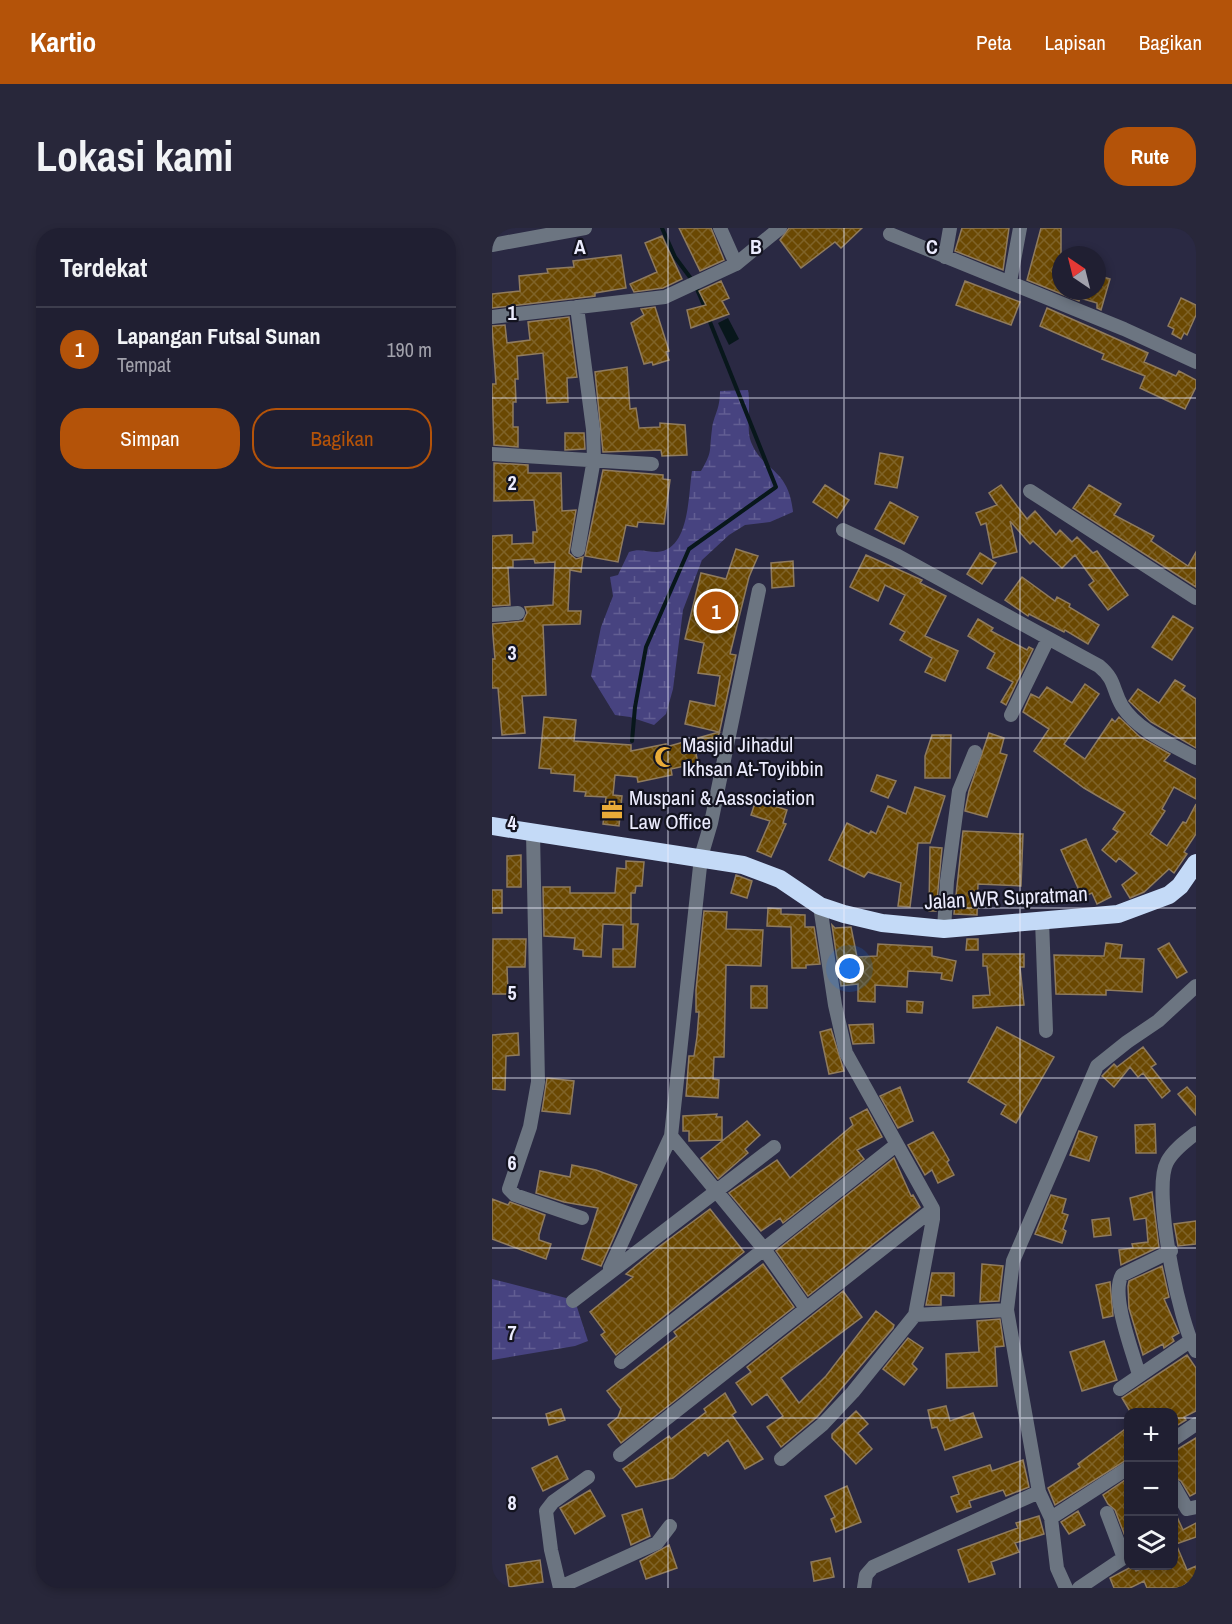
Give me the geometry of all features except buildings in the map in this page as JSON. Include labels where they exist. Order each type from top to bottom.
[{"type":"highway","name":"Jalan WR Supratman","points":[[492,826],[700,857],[752,868],[780,879],[820,906],[882,923],[944,929],[1118,914],[1153,903],[1180,886],[1196,863]]},
{"type":"street","points":[[492,245],[585,228]]},
{"type":"street","points":[[720,228],[736,264]]},
{"type":"street","points":[[492,318],[665,297],[736,264],[780,228]]},
{"type":"street","points":[[945,257],[950,228]]},
{"type":"street","points":[[1010,282],[1020,228]]},
{"type":"street","points":[[890,234],[1010,282],[1196,362]]},
{"type":"street","points":[[577,307],[593,429],[594,459],[578,550]]},
{"type":"street","points":[[492,454],[652,464]]},
{"type":"street","points":[[1030,491],[1196,598]]},
{"type":"street","points":[[843,530],[896,555],[1105,671],[1111,676],[1122,705],[1131,717],[1144,728],[1196,758]]},
{"type":"street","points":[[608,1272],[671,1136],[700,857],[711,822],[759,590]]},
{"type":"street","points":[[492,615],[518,613]]},
{"type":"street","points":[[1011,715],[1048,639]]},
{"type":"street","points":[[944,929],[947,880],[959,791],[975,752]]},
{"type":"street","points":[[533,833],[538,1082],[530,1127],[509,1189],[515,1195],[582,1218]]},
{"type":"street","points":[[781,1459],[823,1424],[853,1392],[915,1315],[932,1228],[933,1209],[846,1053],[835,1005],[820,906]]},
{"type":"street","points":[[1042,920],[1046,1031]]},
{"type":"street","points":[[1066,1588],[1057,1568],[1052,1518],[1039,1492],[1007,1310],[1013,1261],[1097,1066],[1127,1041],[1158,1022],[1196,986]]},
{"type":"street","points":[[1120,1389],[1139,1375],[1193,1346],[1174,1280],[1171,1251],[1163,1221],[1166,1163],[1174,1151],[1196,1133]]},
{"type":"street","points":[[671,1136],[764,1249],[805,1307]]},
{"type":"street","points":[[621,1362],[896,1145]]},
{"type":"street","points":[[573,1301],[774,1147]]},
{"type":"street","points":[[620,1455],[805,1307],[933,1209]]},
{"type":"street","points":[[1139,1375],[1119,1300],[1119,1280],[1122,1275],[1171,1251]]},
{"type":"street","points":[[915,1315],[1007,1310]]},
{"type":"street","points":[[1178,1436],[1196,1424]]},
{"type":"street","points":[[1052,1518],[1124,1471]]},
{"type":"street","points":[[588,1477],[553,1502],[546,1510],[551,1550],[560,1588],[657,1543],[670,1526]]},
{"type":"street","points":[[864,1588],[866,1575],[873,1568],[1039,1492]]},
{"type":"street","points":[[1178,1494],[1187,1509],[1196,1507]]},
{"type":"street","points":[[1107,1514],[1124,1552]]},
{"type":"street","points":[[1079,1588],[1124,1558]]},
{"type":"green space","points":[[748,390],[751,442],[756,452],[781,478],[791,498],[793,512],[770,522],[745,525],[729,535],[702,560],[683,610],[673,689],[666,714],[654,725],[615,715],[591,676],[601,627],[613,596],[610,577],[618,575],[629,552],[640,550],[657,552],[668,549],[676,542],[682,532],[688,507],[692,471],[701,471],[709,455],[720,391]]},
{"type":"green space","points":[[492,1279],[570,1299],[577,1307],[588,1341],[575,1346],[492,1360]]},
{"type":"shaded area","points":[[728,318],[739,339],[729,345],[718,323]]},
{"type":"waterway","points":[[662,228],[675,257],[692,280]]},
{"type":"waterway","points":[[696,287],[706,310]]},
{"type":"waterway","points":[[632,741],[635,707],[646,647],[689,549],[776,487],[708,317]]},
{"type":"place","name":"Lapangan Futsal Sunan","points":[[716,611]]},
{"type":"place","name":"Masjid Jihadul Ikhsan At-Toyibbin","points":[[665,757]]},
{"type":"place","name":"Muspani & Aassociation Law Office","points":[[612,810]]}]
